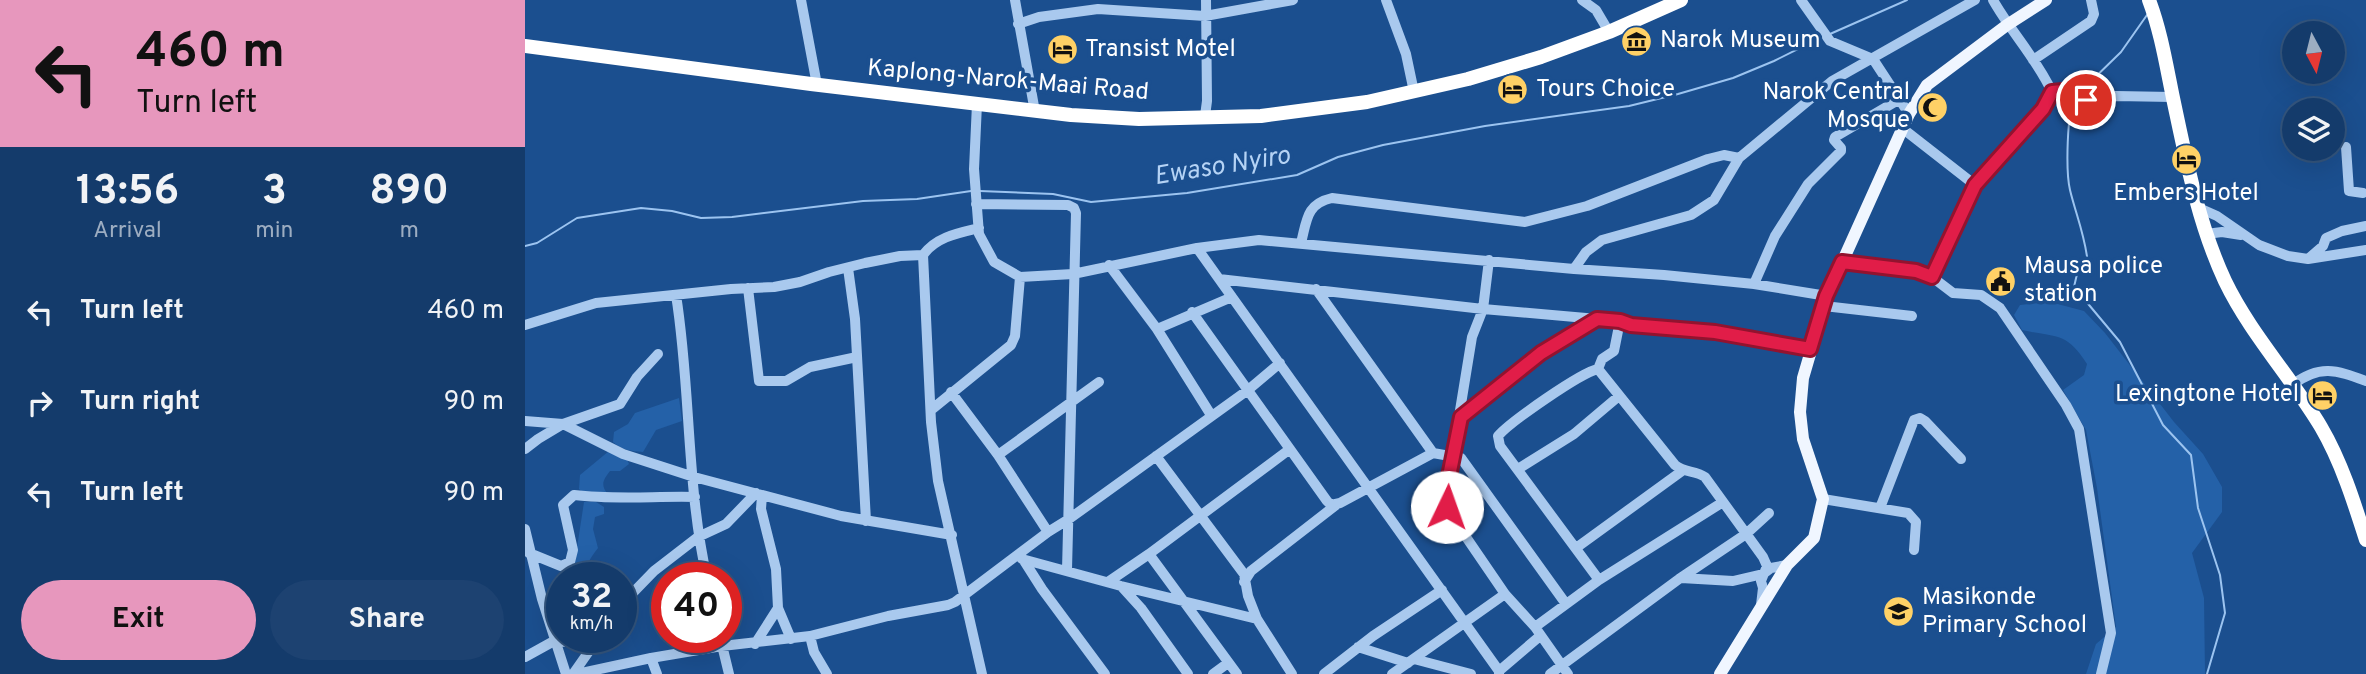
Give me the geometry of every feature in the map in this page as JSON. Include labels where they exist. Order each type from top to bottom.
[{"type":"highway","name":"Kaplong-Narok-Maai Road","points":[[525,46],[1035,112],[1139,119],[1261,116],[1299,113],[1414,92],[1507,68],[1609,32],[1681,0]]},
{"type":"highway","points":[[2151,5],[2206,234],[2225,281],[2322,430],[2366,540]]},
{"type":"main road","points":[[1720,674],[1787,565],[1814,538],[1823,499],[1803,439],[1800,412],[1803,378],[1825,301],[1902,128],[1927,85],[2007,25],[2046,0]]},
{"type":"street","points":[[801,0],[817,85]]},
{"type":"street","points":[[1015,0],[1035,112]]},
{"type":"street","points":[[1205,116],[1206,0]]},
{"type":"street","points":[[1018,24],[1097,4],[1205,16],[1293,0]]},
{"type":"street","points":[[1386,0],[1406,54],[1414,92]]},
{"type":"street","points":[[1582,0],[1596,10],[1609,32]]},
{"type":"street","points":[[1801,0],[1830,41],[1873,59],[1909,114]]},
{"type":"street","points":[[1574,269],[1586,252],[1602,240],[1691,215],[1704,208],[1721,190],[1739,159],[1832,81],[1975,0]]},
{"type":"street","points":[[1993,0],[2007,25],[2045,75],[2052,92]]},
{"type":"street","points":[[2033,60],[2091,21],[2094,14],[2091,0]]},
{"type":"street","points":[[2052,92],[2077,94],[2095,100],[2116,96],[2172,97]]},
{"type":"street","points":[[1932,277],[1975,185],[2043,109],[2052,92]]},
{"type":"street","points":[[1754,284],[1775,236],[1808,184],[1841,152],[1835,137],[1900,99]]},
{"type":"street","points":[[977,104],[974,169],[982,241],[994,262],[1020,277],[1073,274],[1197,248],[1257,240],[1754,284],[1825,301],[1912,316]]},
{"type":"street","points":[[1902,128],[1975,185]]},
{"type":"street","points":[[2346,147],[2349,191],[2365,193]]},
{"type":"street","points":[[1301,243],[1311,209],[1321,201],[1332,198],[1525,222],[1587,206],[1708,159],[1724,155],[1739,159]]},
{"type":"street","points":[[976,204],[1068,205],[1074,208],[1076,214],[1067,570]]},
{"type":"street","points":[[2199,208],[2217,216],[2241,235],[2274,251],[2308,259],[2366,250]]},
{"type":"street","points":[[2308,259],[2323,246],[2326,238],[2342,231],[2366,226]]},
{"type":"street","points":[[979,228],[948,236],[932,244],[923,255],[931,410],[938,481],[982,674]]},
{"type":"street","points":[[2206,234],[2222,232],[2241,235]]},
{"type":"street","points":[[1197,248],[1369,486],[1499,673],[1566,604],[1599,580],[1723,502]]},
{"type":"street","points":[[525,325],[596,303],[800,282],[900,256],[923,255]]},
{"type":"street","points":[[1489,260],[1483,309],[1472,337],[1461,417],[1452,454],[1445,496],[1447,507],[1505,594],[1537,631],[1565,670]]},
{"type":"street","points":[[1842,262],[1916,271],[1932,277],[1953,293],[1982,295],[2000,308],[2066,405],[2078,429],[2109,614],[2111,633],[2101,674]]},
{"type":"street","points":[[1109,265],[1157,329],[1211,415]]},
{"type":"street","points":[[848,268],[857,357],[866,521]]},
{"type":"street","points":[[931,410],[1001,356],[1014,341],[1020,277]]},
{"type":"street","points":[[1219,279],[1715,332],[1810,349]]},
{"type":"street","points":[[748,288],[759,381],[786,381],[810,367],[857,357]]},
{"type":"street","points":[[1316,289],[1433,453]]},
{"type":"street","points":[[676,295],[683,335],[698,537],[703,562]]},
{"type":"street","points":[[1157,329],[1232,297]]},
{"type":"street","points":[[1192,312],[1327,501],[1336,505]]},
{"type":"street","points":[[1461,417],[1541,353],[1597,319]]},
{"type":"street","points":[[1599,580],[1498,441],[1499,434],[1589,372],[1598,369],[1602,359],[1614,351],[1620,321]]},
{"type":"street","points":[[525,449],[563,425],[620,404],[637,377],[658,354]]},
{"type":"street","points":[[742,643],[755,644],[810,636],[888,616],[948,605],[1021,556],[1048,532],[1069,520],[1248,390],[1280,363]]},
{"type":"street","points":[[1598,369],[1682,471]]},
{"type":"street","points":[[2292,384],[2327,369],[2366,381]]},
{"type":"street","points":[[999,455],[1099,382]]},
{"type":"street","points":[[951,392],[999,455],[1048,532]]},
{"type":"street","points":[[1518,469],[1573,434],[1619,396]]},
{"type":"street","points":[[1880,508],[1914,420],[1920,418],[1925,421],[1961,459]]},
{"type":"street","points":[[525,421],[563,425],[624,454],[694,477],[866,521],[951,535]]},
{"type":"street","points":[[1108,582],[1290,449]]},
{"type":"street","points":[[1244,582],[1251,570],[1336,505],[1433,453],[1452,454],[1465,461],[1566,604]]},
{"type":"street","points":[[1156,456],[1244,574],[1244,582],[1257,619],[1292,674]]},
{"type":"street","points":[[1576,548],[1682,471],[1697,472],[1705,477],[1766,561],[1760,611]]},
{"type":"street","points":[[637,589],[654,571],[698,537],[726,524],[759,494]]},
{"type":"street","points":[[759,494],[776,569],[778,608],[791,639]]},
{"type":"street","points":[[528,556],[561,566],[570,562],[573,550],[563,505],[574,495],[610,499],[695,497]]},
{"type":"street","points":[[1823,499],[1908,513],[1917,527],[1914,550]]},
{"type":"street","points":[[1550,674],[1565,670],[1679,579],[1746,534],[1769,513]]},
{"type":"street","points":[[525,529],[528,556],[546,615]]},
{"type":"street","points":[[1149,554],[1237,674]]},
{"type":"street","points":[[1021,556],[1121,586],[1257,619]]},
{"type":"street","points":[[1021,556],[1105,674]]},
{"type":"street","points":[[1679,579],[1733,581],[1787,565]]},
{"type":"street","points":[[1121,586],[1141,608],[1188,674]]},
{"type":"street","points":[[1324,674],[1358,647],[1442,590]]},
{"type":"street","points":[[1392,674],[1505,594]]},
{"type":"street","points":[[755,644],[778,608]]},
{"type":"street","points":[[810,636],[814,652],[827,674]]},
{"type":"street","points":[[525,657],[546,645]]},
{"type":"street","points":[[1358,647],[1439,671],[1471,674]]},
{"type":"street","points":[[558,653],[566,674]]},
{"type":"street","points":[[575,674],[588,653]]},
{"type":"street","points":[[575,674],[671,653]]},
{"type":"street","points":[[724,653],[729,674]]},
{"type":"street","points":[[650,658],[657,674]]},
{"type":"street","points":[[1213,674],[1228,663]]},
{"type":"shaded area","points":[[2050,302],[2084,311],[2105,333],[2174,422],[2203,454],[2222,487],[2222,512],[2192,553],[2204,598],[2205,674],[2086,674],[2096,644],[2116,627],[2097,488],[2086,430],[2063,390],[2084,375],[2087,364],[2080,353],[2066,341],[2022,330],[2014,315],[2020,305]]},
{"type":"shaded area","points":[[679,398],[682,421],[656,430],[643,452],[627,450],[613,442],[614,432],[628,424],[635,413]]},
{"type":"shaded area","points":[[609,451],[627,459],[629,464],[620,471],[610,471],[604,482],[607,493],[586,496],[579,489],[580,475]]},
{"type":"shaded area","points":[[584,502],[596,502],[604,507],[604,514],[595,517],[593,529],[598,548],[589,562],[575,562]]},
{"type":"waterway","name":"Ewaso Nyiro","points":[[1830,34],[1907,0]]},
{"type":"waterway","points":[[2082,90],[2121,52],[2147,15]]},
{"type":"waterway","name":"Ewaso Nyiro","points":[[980,191],[1053,194],[1091,202],[1187,193],[1297,175],[1338,157],[1383,145],[1485,126],[1629,106],[1678,94],[1733,78],[1822,37]]},
{"type":"waterway","points":[[2076,97],[2070,115],[2068,170],[2070,190],[2088,265],[2077,274],[2074,287],[2120,342],[2163,425],[2191,455],[2198,508],[2220,575],[2225,613],[2207,674]]},
{"type":"waterway","name":"Ewaso Nyiro","points":[[525,246],[537,243],[577,218],[641,208],[672,211],[701,218],[732,217],[863,201],[917,199],[971,191]]},
{"type":"place","name":"Narok Museum","points":[[1637,41]]},
{"type":"place","name":"Transist Motel","points":[[1062,50]]},
{"type":"place","name":"Tours Choice","points":[[1513,90]]},
{"type":"place","name":"Narok Central Mosque","points":[[1933,107]]},
{"type":"place","name":"Embers Hotel","points":[[2186,160]]},
{"type":"place","name":"Mausa police station","points":[[2001,281]]},
{"type":"place","name":"Lexingtone Hotel","points":[[2322,395]]},
{"type":"place","name":"Masikonde Primary School","points":[[1899,612]]},
{"type":"route","points":[[1447,507],[1445,496],[1461,417],[1541,353],[1597,319],[1631,325],[1715,332],[1810,349],[1826,296],[1842,262],[1916,271],[1932,277],[1975,185],[2043,109],[2052,92],[2073,90],[2086,100]]}]
